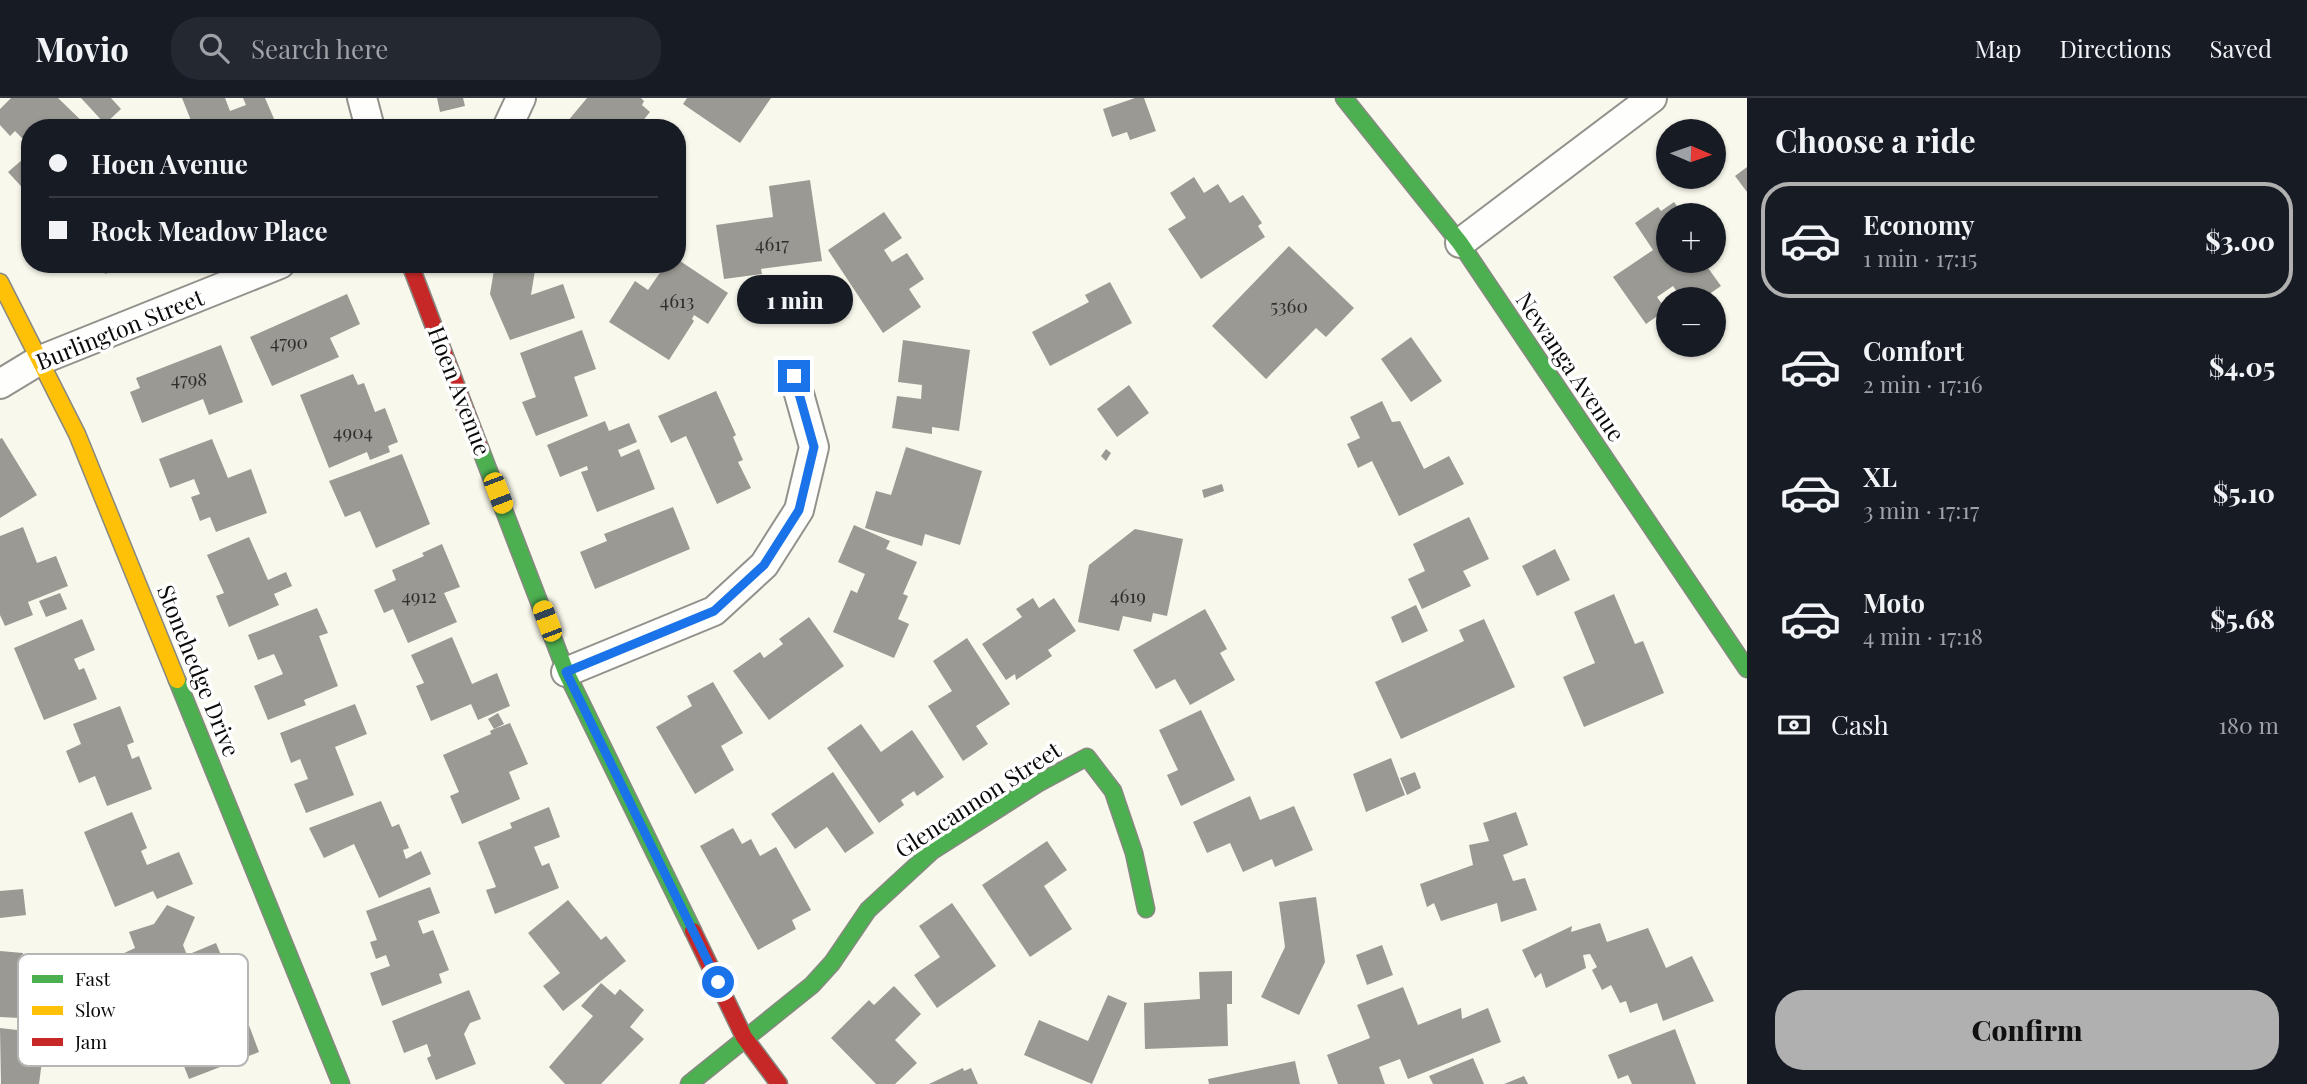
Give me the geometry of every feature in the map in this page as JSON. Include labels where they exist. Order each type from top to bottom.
[{"type":"street","points":[[362,98],[368,119]]},
{"type":"street","points":[[511,119],[521,98]]},
{"type":"street","name":"Newanga Avenue","points":[[1344,98],[1460,243],[1747,670]]},
{"type":"street","points":[[1460,243],[1652,98]]},
{"type":"street","name":"Burlington Street","points":[[0,384],[38,361],[258,273]]},
{"type":"street","name":"Hoen Avenue","points":[[413,273],[566,672],[744,1037],[779,1084]]},
{"type":"street","name":"Stonehedge Drive","points":[[0,282],[13,303],[38,361],[77,434],[341,1084]]},
{"type":"street","points":[[566,672],[714,611],[764,565],[799,510],[814,447],[794,376]]},
{"type":"street","name":"Glencannon Street","points":[[689,1084],[811,985],[832,963],[868,910],[932,851],[1037,784],[1087,757],[1113,791],[1134,853],[1146,909]]},
{"type":"building","points":[[11,98],[58,98],[80,119],[21,119],[21,137],[15,131],[10,136],[0,125],[0,109]]},
{"type":"building","points":[[81,98],[111,98],[121,109],[110,119],[100,119]]},
{"type":"building","points":[[182,98],[225,98],[230,111],[246,105],[243,98],[265,98],[274,119],[190,119]]},
{"type":"building","points":[[437,98],[463,98],[465,106],[440,112]]},
{"type":"building","points":[[587,98],[641,98],[644,101],[642,105],[650,112],[644,119],[570,119]]},
{"type":"building","points":[[687,98],[771,98],[740,143],[683,104]]},
{"type":"building","points":[[1135,98],[1144,98],[1156,131],[1130,140],[1127,132],[1112,137],[1103,109]]},
{"type":"building","points":[[21,161],[21,186],[8,172]]},
{"type":"building","points":[[1747,167],[1747,192],[1735,176]]},
{"type":"building","points":[[1194,177],[1204,193],[1218,184],[1230,203],[1243,195],[1262,223],[1258,226],[1265,237],[1201,279],[1168,229],[1186,218],[1170,193]]},
{"type":"building","points":[[810,180],[822,261],[761,269],[762,274],[724,279],[716,225],[773,217],[769,186]]},
{"type":"building","points":[[1656,208],[1656,273],[1712,273],[1721,286],[1656,287],[1656,317],[1646,324],[1613,277],[1653,250],[1635,223]]},
{"type":"building","points":[[884,212],[902,238],[884,250],[892,262],[907,253],[924,279],[909,289],[921,307],[883,333],[828,250]]},
{"type":"building","points":[[1289,246],[1354,308],[1326,337],[1316,328],[1266,379],[1212,326]]},
{"type":"building","points":[[686,265],[728,293],[708,324],[694,315],[694,321],[669,360],[609,322],[635,281],[648,290],[660,273],[686,273]]},
{"type":"building","points":[[494,273],[535,273],[531,295],[563,284],[575,318],[510,340],[490,294]]},
{"type":"building","points":[[1110,282],[1132,323],[1050,366],[1032,332],[1089,302],[1085,295]]},
{"type":"building","points":[[347,294],[360,324],[330,338],[339,357],[272,386],[250,337]]},
{"type":"building","points":[[582,330],[596,369],[574,377],[588,416],[536,436],[522,402],[536,397],[520,353]]},
{"type":"building","points":[[1411,337],[1442,381],[1411,402],[1381,359]]},
{"type":"building","points":[[903,340],[970,350],[959,431],[932,427],[932,434],[892,428],[897,396],[921,399],[922,385],[898,382]]},
{"type":"building","points":[[221,345],[243,402],[209,415],[203,399],[142,423],[130,392],[140,388],[136,378]]},
{"type":"building","points":[[353,374],[358,385],[364,383],[375,412],[385,408],[398,442],[388,446],[390,452],[370,460],[367,452],[329,468],[300,395]]},
{"type":"building","points":[[1129,385],[1149,413],[1117,437],[1097,409]]},
{"type":"building","points":[[716,391],[736,435],[733,437],[743,460],[738,462],[751,488],[717,504],[686,436],[671,443],[658,416]]},
{"type":"building","points":[[1382,401],[1392,422],[1400,421],[1424,469],[1449,456],[1464,484],[1399,516],[1372,461],[1358,468],[1347,444],[1360,438],[1350,417]]},
{"type":"building","points":[[605,421],[609,431],[629,423],[637,442],[618,450],[621,457],[639,449],[655,489],[597,512],[581,472],[588,470],[587,466],[560,477],[547,445]]},
{"type":"building","points":[[2,438],[37,495],[0,518],[0,439]]},
{"type":"building","points":[[212,439],[228,478],[251,469],[267,513],[216,532],[210,517],[200,521],[191,497],[200,494],[194,479],[170,488],[159,459]]},
{"type":"building","points":[[906,447],[982,471],[960,545],[925,534],[922,546],[865,528],[876,491],[891,495]]},
{"type":"building","points":[[1106,449],[1111,453],[1106,461],[1101,456]]},
{"type":"building","points":[[402,454],[430,524],[376,548],[360,511],[345,517],[329,481]]},
{"type":"building","points":[[1222,484],[1224,491],[1204,498],[1202,490]]},
{"type":"building","points":[[673,507],[690,549],[595,589],[580,552],[607,541],[604,534]]},
{"type":"building","points":[[1469,517],[1489,559],[1463,571],[1471,586],[1422,609],[1408,579],[1425,571],[1413,544]]},
{"type":"building","points":[[854,525],[890,541],[886,549],[917,562],[903,594],[908,596],[898,619],[909,624],[894,658],[833,632],[851,590],[857,593],[865,574],[838,562]]},
{"type":"building","points":[[23,527],[37,563],[56,556],[68,586],[28,602],[33,615],[5,626],[0,615],[0,536]]},
{"type":"building","points":[[1135,529],[1183,539],[1167,616],[1153,613],[1151,622],[1123,616],[1119,631],[1078,622],[1089,565]]},
{"type":"building","points":[[249,537],[268,580],[286,572],[292,586],[274,594],[279,605],[229,627],[216,596],[224,593],[207,555]]},
{"type":"building","points":[[442,544],[460,587],[444,593],[457,622],[408,643],[393,609],[384,613],[374,590],[396,580],[392,570],[424,556],[422,553]]},
{"type":"building","points":[[1555,549],[1570,580],[1537,596],[1522,566]]},
{"type":"building","points":[[60,593],[67,609],[46,617],[39,601]]},
{"type":"building","points":[[1614,594],[1635,644],[1643,641],[1664,693],[1584,727],[1563,677],[1595,663],[1574,612]]},
{"type":"building","points":[[1033,598],[1039,608],[1054,598],[1076,631],[1048,650],[1052,656],[1016,680],[1015,674],[1006,680],[982,644],[1022,617],[1016,609]]},
{"type":"building","points":[[1416,605],[1428,631],[1402,643],[1391,617]]},
{"type":"building","points":[[317,608],[328,633],[319,636],[338,686],[304,700],[306,705],[268,720],[254,686],[283,674],[274,654],[258,660],[248,635]]},
{"type":"building","points":[[1205,609],[1227,649],[1220,653],[1235,680],[1190,705],[1175,679],[1156,689],[1133,650]]},
{"type":"building","points":[[809,617],[844,666],[769,720],[733,671],[760,652],[764,658],[783,644],[779,639]]},
{"type":"building","points":[[82,619],[95,650],[74,659],[79,670],[84,668],[97,699],[44,720],[14,648]]},
{"type":"building","points":[[1484,619],[1515,687],[1401,739],[1375,682],[1464,641],[1459,630]]},
{"type":"building","points":[[452,637],[472,684],[497,673],[510,706],[478,720],[471,704],[431,721],[416,686],[424,683],[411,655]]},
{"type":"building","points":[[967,638],[1010,704],[976,726],[988,744],[963,761],[928,706],[952,691],[933,661]]},
{"type":"building","points":[[713,682],[743,733],[721,746],[734,770],[695,794],[656,727],[692,706],[687,696]]},
{"type":"building","points":[[355,704],[367,734],[335,747],[354,795],[306,813],[294,784],[308,779],[300,759],[291,763],[280,733]]},
{"type":"building","points":[[120,706],[134,742],[127,745],[132,759],[139,756],[152,789],[107,806],[95,776],[79,783],[66,751],[81,744],[73,724]]},
{"type":"building","points":[[1201,710],[1235,780],[1181,806],[1167,775],[1178,770],[1159,730]]},
{"type":"building","points":[[498,713],[504,724],[494,729],[488,719]]},
{"type":"building","points":[[510,723],[528,764],[509,772],[520,799],[462,824],[450,796],[459,792],[443,755]]},
{"type":"building","points":[[861,724],[881,752],[912,730],[944,777],[917,796],[914,791],[901,800],[904,805],[879,823],[827,748]]},
{"type":"building","points":[[1391,758],[1405,795],[1366,812],[1353,774]]},
{"type":"building","points":[[833,772],[874,833],[845,853],[827,827],[795,849],[771,814]]},
{"type":"building","points":[[1415,772],[1421,788],[1407,795],[1400,778]]},
{"type":"building","points":[[1250,796],[1260,820],[1294,806],[1313,850],[1275,867],[1272,859],[1243,872],[1230,843],[1207,853],[1193,822]]},
{"type":"building","points":[[381,801],[392,827],[399,824],[409,848],[403,850],[406,859],[421,851],[431,874],[379,898],[354,844],[324,858],[309,828]]},
{"type":"building","points":[[549,807],[560,837],[534,847],[542,866],[549,863],[559,888],[495,914],[486,890],[496,887],[478,842],[512,828],[510,823]]},
{"type":"building","points":[[132,812],[147,848],[141,851],[147,865],[179,852],[193,884],[157,899],[153,891],[115,907],[84,832]]},
{"type":"building","points":[[1516,812],[1528,845],[1503,855],[1513,881],[1525,878],[1537,910],[1501,922],[1497,903],[1441,921],[1434,903],[1427,907],[1420,884],[1473,865],[1469,845],[1489,841],[1483,823]]},
{"type":"building","points":[[733,828],[742,844],[751,839],[760,856],[776,847],[811,910],[792,920],[796,929],[758,950],[700,846]]},
{"type":"building","points":[[1047,841],[1067,870],[1044,886],[1072,929],[1030,957],[982,885]]},
{"type":"building","points":[[430,887],[440,913],[418,921],[423,934],[433,930],[449,970],[439,974],[442,983],[382,1006],[370,973],[390,966],[386,955],[376,959],[370,942],[377,940],[366,911]]},
{"type":"building","points":[[23,889],[26,915],[0,918],[0,891]]},
{"type":"building","points":[[1316,897],[1325,962],[1299,1015],[1261,997],[1285,947],[1279,902]]},
{"type":"building","points":[[568,900],[601,940],[606,936],[626,961],[563,1011],[543,986],[560,973],[528,933]]},
{"type":"building","points":[[952,903],[996,966],[937,1008],[914,975],[940,957],[919,926]]},
{"type":"building","points":[[167,905],[195,917],[183,945],[187,954],[122,954],[135,948],[129,932],[154,924]]},
{"type":"building","points":[[1600,923],[1607,942],[1648,928],[1666,968],[1692,956],[1714,1001],[1663,1021],[1657,1003],[1630,1013],[1626,1001],[1620,1003],[1611,985],[1602,990],[1592,970],[1597,967],[1590,954],[1583,955],[1586,968],[1546,988],[1541,973],[1535,978],[1522,950],[1572,926],[1571,932]]},
{"type":"building","points":[[216,943],[221,954],[189,954]]},
{"type":"building","points":[[1382,945],[1393,975],[1367,985],[1356,955]]},
{"type":"building","points":[[0,951],[23,953],[18,954],[18,1018],[0,1017]]},
{"type":"building","points":[[1232,971],[1232,1004],[1227,1004],[1228,1046],[1145,1049],[1144,1003],[1200,999],[1199,972]]},
{"type":"building","points":[[601,983],[615,995],[620,989],[644,1010],[630,1027],[644,1039],[601,1084],[565,1084],[549,1067],[593,1016],[581,1006]]},
{"type":"building","points":[[894,986],[921,1014],[895,1040],[917,1063],[895,1084],[876,1084],[831,1038],[869,1000],[874,1005]]},
{"type":"building","points":[[1403,987],[1418,1025],[1461,1008],[1462,1019],[1488,1008],[1501,1042],[1408,1079],[1400,1059],[1379,1067],[1385,1084],[1338,1084],[1327,1055],[1370,1038],[1357,1005]]},
{"type":"building","points":[[469,990],[481,1019],[470,1023],[464,1034],[476,1064],[436,1080],[427,1058],[431,1056],[427,1044],[404,1053],[392,1021]]},
{"type":"building","points":[[1108,995],[1127,1003],[1092,1084],[1024,1055],[1039,1020],[1088,1041]]},
{"type":"building","points":[[248,1023],[259,1052],[248,1056]]},
{"type":"building","points":[[0,1028],[18,1030],[18,1066],[41,1066],[39,1084],[1,1084]]},
{"type":"building","points":[[1675,1029],[1696,1084],[1632,1084],[1628,1075],[1618,1079],[1608,1055]]},
{"type":"building","points":[[1473,1058],[1484,1084],[1433,1084],[1429,1076]]},
{"type":"building","points":[[1295,1061],[1300,1084],[1209,1084],[1208,1079]]},
{"type":"building","points":[[184,1066],[223,1066],[189,1079]]},
{"type":"building","points":[[963,1068],[964,1071],[971,1068],[978,1084],[929,1084]]},
{"type":"building","points":[[1524,1076],[1528,1084],[1504,1084]]},
{"type":"traffic: fast","points":[[1344,98],[1460,243],[1747,669]]},
{"type":"traffic: fast","points":[[480,448],[566,672],[693,931]]},
{"type":"traffic: fast","points":[[177,680],[341,1084]]},
{"type":"traffic: fast","points":[[689,1084],[812,985],[832,963],[868,910],[932,851],[1037,784],[1087,757],[1113,791],[1134,853],[1146,909]]},
{"type":"traffic: slow","points":[[0,282],[77,434],[177,680]]},
{"type":"traffic: jam","points":[[413,273],[480,448]]},
{"type":"traffic: jam","points":[[693,931],[744,1037],[779,1084]]},
{"type":"route","points":[[718,982],[566,672],[714,611],[764,565],[799,510],[814,447],[794,376]]}]
